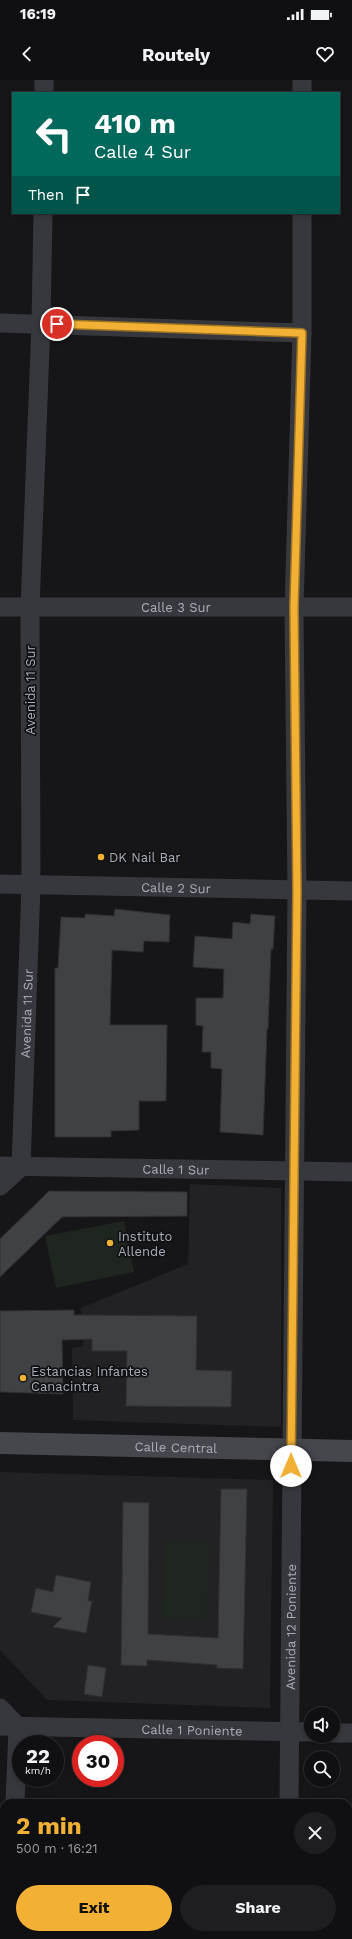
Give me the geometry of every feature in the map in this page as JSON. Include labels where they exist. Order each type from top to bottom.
[{"type":"main road","name":"Calle Central","points":[[0,1443],[291,1451],[352,1451]]},
{"type":"street","points":[[44,80],[44,92]]},
{"type":"street","points":[[302,80],[302,92]]},
{"type":"street","name":"Avenida 11 Sur","points":[[21,1167],[31,885],[30,608],[42,323],[43,214]]},
{"type":"street","name":"Avenida 12 Poniente","points":[[289,1799],[297,891],[294,608],[302,333],[302,214]]},
{"type":"street","points":[[0,323],[42,323],[302,333]]},
{"type":"street","name":"Calle 3 Sur","points":[[0,607],[352,607]]},
{"type":"street","name":"Calle 2 Sur","points":[[0,884],[352,891]]},
{"type":"street","name":"Calle 1 Sur","points":[[0,1166],[352,1172]]},
{"type":"street","points":[[0,1186],[21,1167]]},
{"type":"street","points":[[0,1708],[9,1726],[15,1799]]},
{"type":"street","name":"Calle 1 Poniente","points":[[9,1726],[304,1732]]},
{"type":"street","points":[[340,1733],[352,1733]]},
{"type":"shaded area","points":[[190,1184],[281,1188],[281,1427],[73,1420],[72,1348],[83,1346],[81,1308],[188,1264]]},
{"type":"shaded area","points":[[124,1221],[134,1272],[56,1288],[45,1236]]},
{"type":"shaded area","points":[[0,1472],[273,1480],[270,1708],[47,1700],[0,1650]]},
{"type":"shaded area","points":[[164,1541],[210,1542],[207,1619],[162,1618]]},
{"type":"building","points":[[115,909],[170,915],[169,942],[144,941],[143,952],[112,950],[110,1025],[167,1025],[166,1101],[139,1101],[139,1130],[111,1131],[111,1137],[55,1137],[55,968],[58,968],[61,917],[85,918],[85,914],[114,916]]},
{"type":"building","points":[[251,914],[275,916],[273,949],[271,949],[263,1135],[220,1132],[222,1069],[211,1068],[211,1052],[202,1052],[203,1026],[196,1025],[196,998],[223,998],[224,969],[193,967],[195,936],[232,939],[233,922],[250,924]]},
{"type":"building","points":[[49,1191],[187,1192],[187,1216],[62,1217],[0,1277],[0,1239]]},
{"type":"building","points":[[74,1310],[74,1315],[197,1316],[196,1370],[232,1371],[231,1407],[126,1406],[127,1351],[92,1351],[92,1339],[62,1340],[63,1394],[0,1392],[0,1311]]},
{"type":"building","points":[[221,1489],[247,1489],[243,1669],[217,1668],[217,1665],[147,1660],[147,1666],[121,1665],[123,1502],[149,1503],[148,1634],[218,1638]]},
{"type":"building","points":[[56,1575],[91,1582],[88,1601],[92,1601],[86,1633],[53,1627],[62,1618],[31,1612],[36,1588],[53,1592]]},
{"type":"building","points":[[88,1665],[106,1668],[102,1697],[84,1694]]},
{"type":"place","name":"DK Nail Bar","points":[[101,857]]},
{"type":"place","name":"Instituto Allende","points":[[110,1243]]},
{"type":"place","name":"Estancias Infantes Canacintra","points":[[23,1378]]},
{"type":"route","points":[[57,324],[302,333],[294,608],[297,891],[291,1466]]}]
